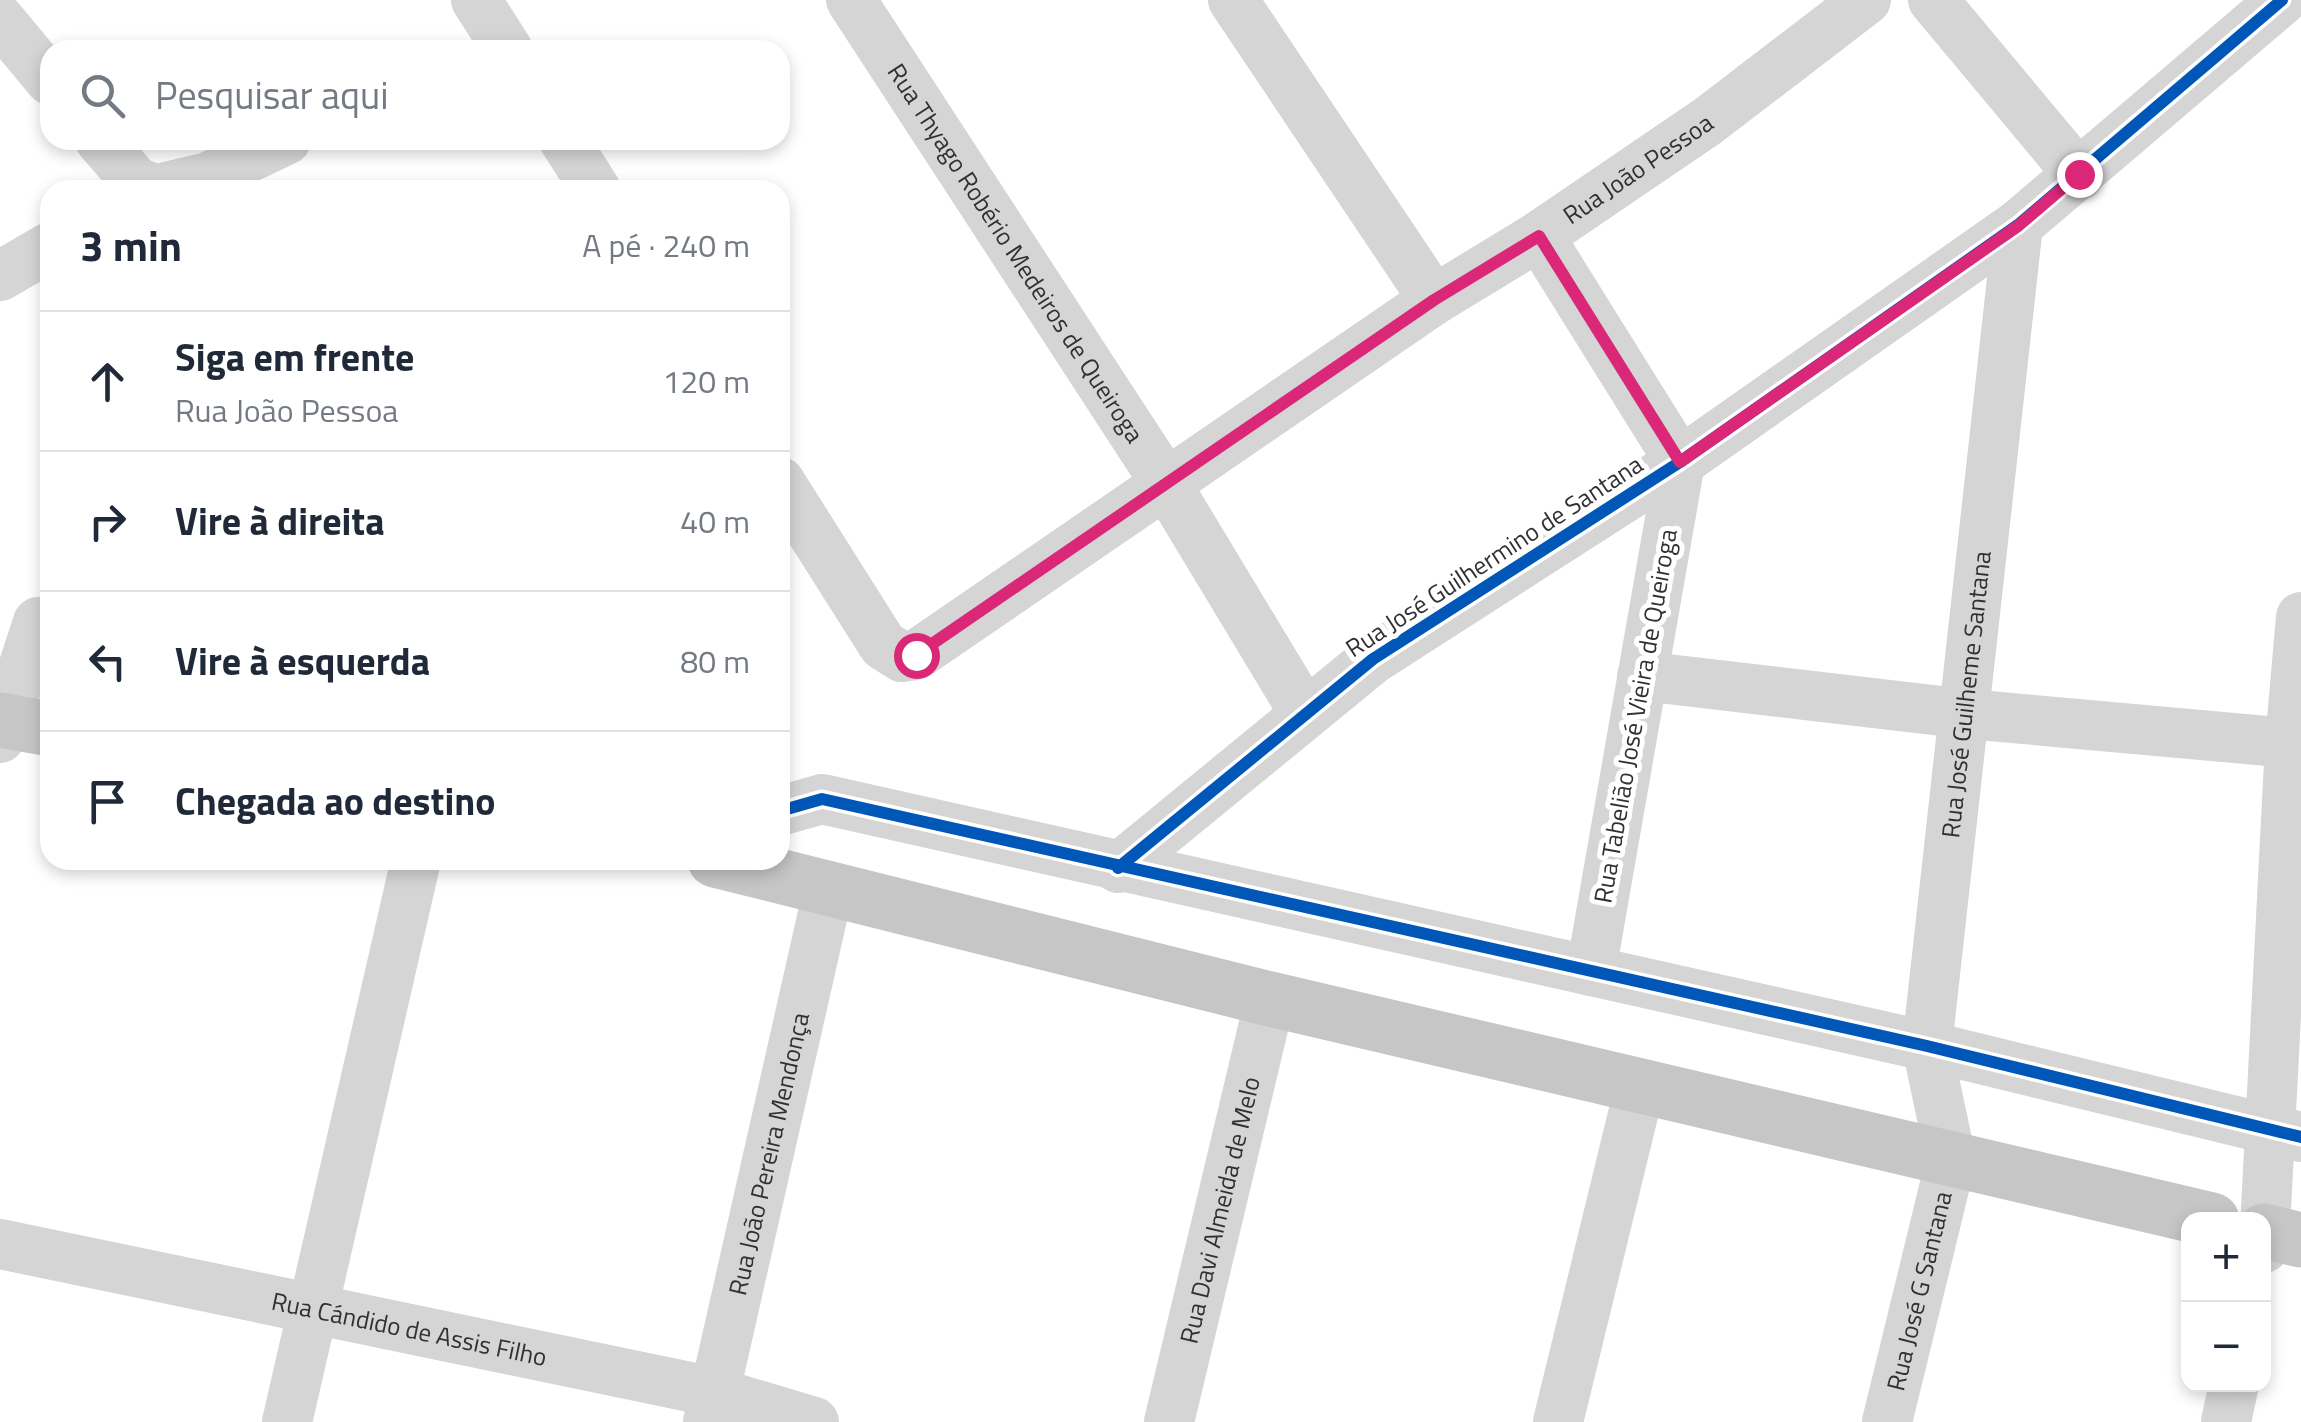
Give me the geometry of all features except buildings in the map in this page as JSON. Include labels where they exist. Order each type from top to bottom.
[{"type":"highway","points":[[765,870],[1270,999],[2181,1213]]},
{"type":"street","name":"Rua Thyago Robério Medeiros de Queiroga","points":[[851,0],[1165,482],[1305,714]]},
{"type":"street","name":"Rua João Pessoa","points":[[790,498],[883,646],[902,657],[916,655],[1434,300],[1539,236],[1708,121],[1866,0]]},
{"type":"street","points":[[1933,0],[2079,174]]},
{"type":"street","name":"Rua José Guilhermino de Santana","points":[[1118,868],[1373,659],[1680,462],[2018,226],[2282,0]]},
{"type":"street","points":[[1252,7],[1434,300]]},
{"type":"street","points":[[0,20],[40,68]]},
{"type":"street","points":[[109,150],[134,180]]},
{"type":"street","points":[[199,180],[265,150]]},
{"type":"street","points":[[570,150],[590,180]]},
{"type":"street","name":"Rua José Guilheme Santana","points":[[1951,1160],[1927,1046],[1967,714],[2018,226]]},
{"type":"street","points":[[1539,236],[1680,462]]},
{"type":"street","points":[[0,276],[40,253]]},
{"type":"street","name":"Rua Tabelião José Vieira de Queiroga","points":[[1591,971],[1680,462]]},
{"type":"street","points":[[14,727],[29,617]]},
{"type":"street","points":[[2274,1238],[2285,1133],[2301,617]]},
{"type":"street","points":[[1642,676],[1967,714],[2295,744]]},
{"type":"street","points":[[790,808],[822,800],[1927,1046],[2285,1133]]},
{"type":"street","points":[[287,1422],[414,870]]},
{"type":"street","name":"Rua João Pereira Mendonça","points":[[711,1407],[829,887]]},
{"type":"street","name":"Rua Davi Almeida de Melo","points":[[1170,1422],[1270,999]]},
{"type":"street","points":[[1558,1422],[1640,1086]]},
{"type":"street","name":"Rua José G Santana","points":[[1887,1422],[1951,1160]]},
{"type":"street","name":"Rua Cándido de Assis Filho","points":[[0,1244],[313,1310],[711,1407],[814,1422]]},
{"type":"street","points":[[2226,1422],[2232,1392]]},
{"type":"cycle path","points":[[1118,868],[1373,659],[1680,462],[2018,225],[2282,0]]},
{"type":"cycle path","points":[[790,808],[822,799],[1927,1046],[2301,1137]]},
{"type":"route","points":[[916,655],[1434,300],[1539,236],[1680,462],[2018,226],[2079,174]]}]
